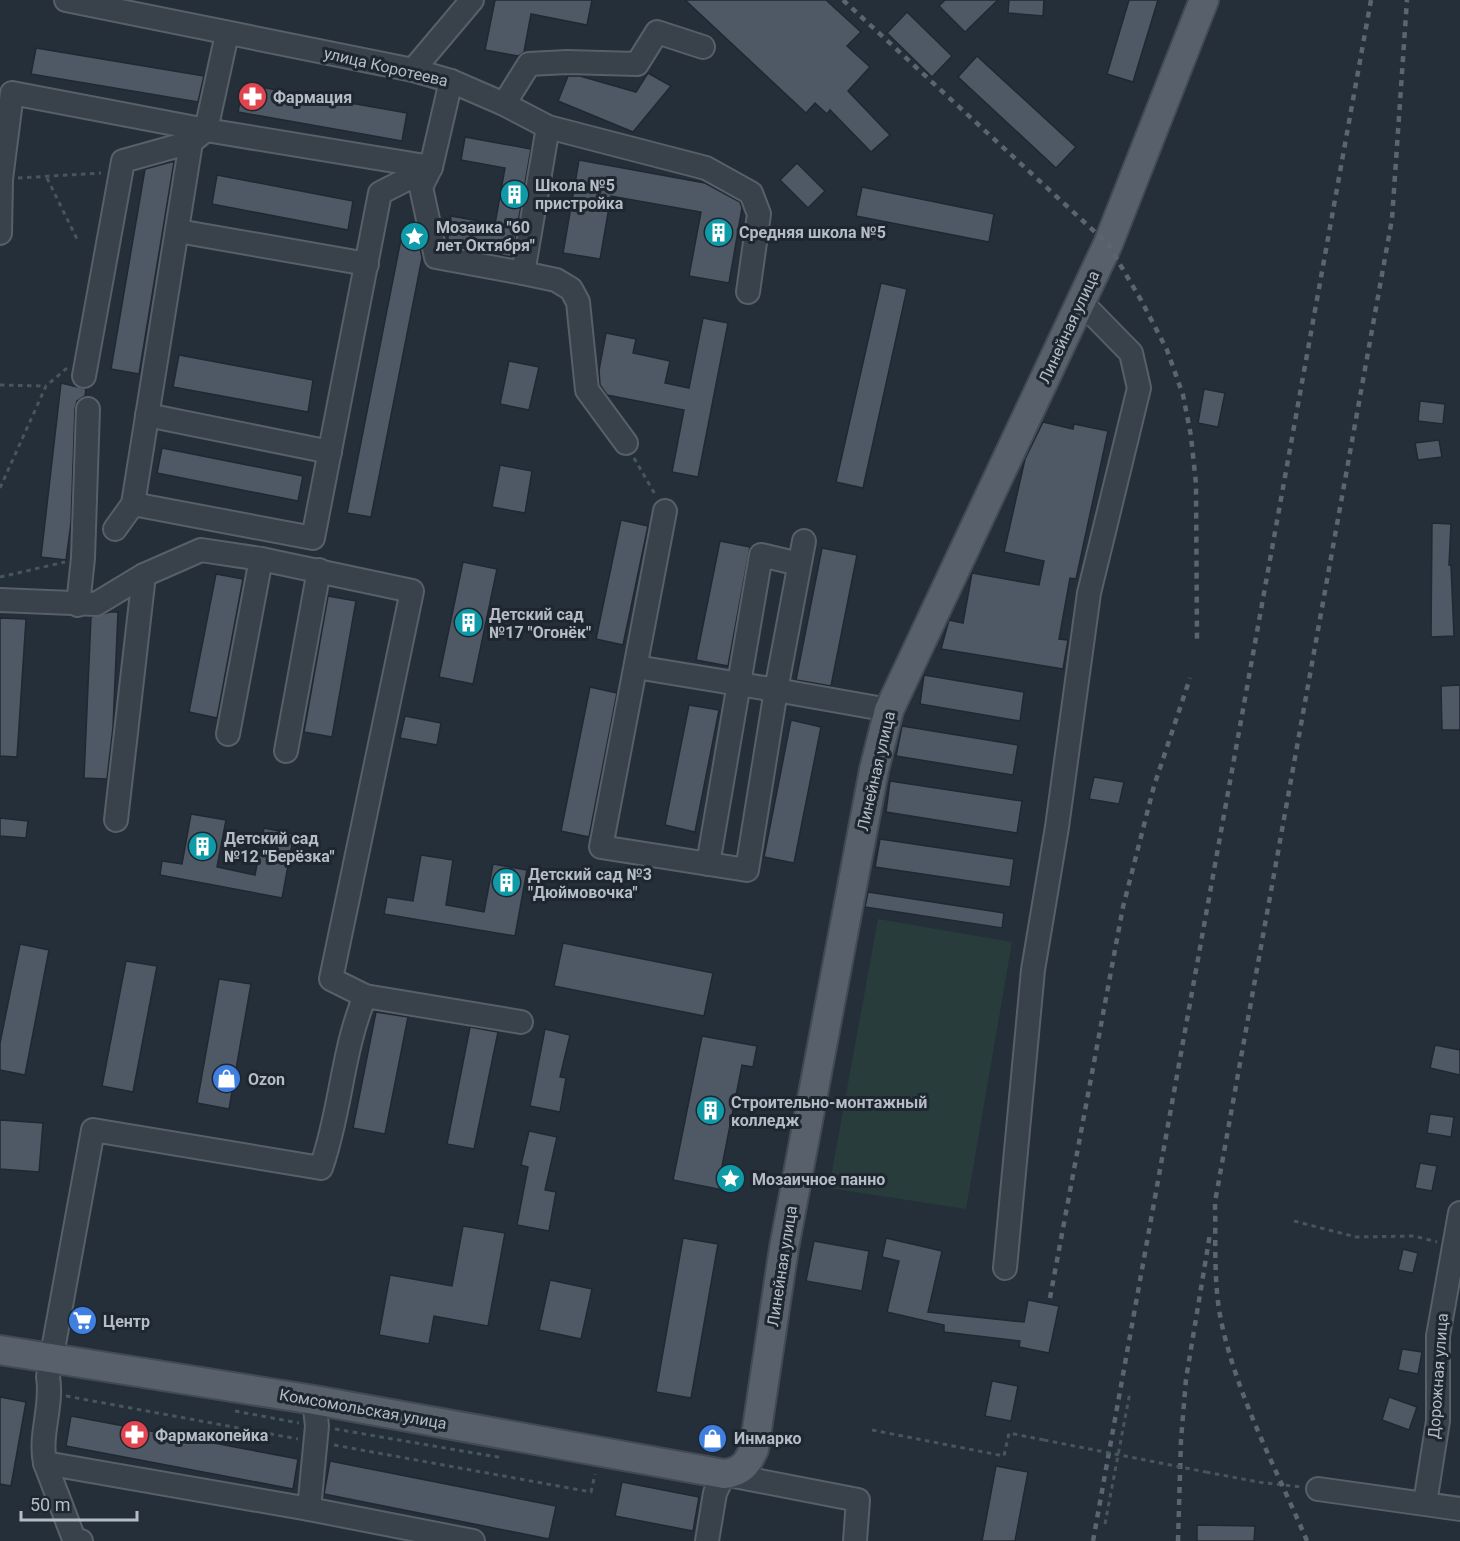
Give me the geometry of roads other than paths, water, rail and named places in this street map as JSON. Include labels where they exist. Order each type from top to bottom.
[{"type":"main road","name":"Линейная улица","points":[[724,1474],[738,1472],[748,1462],[754,1449],[784,1248],[874,770],[889,710],[1108,244],[1204,0]]},
{"type":"main road","name":"Комсомольская улица","points":[[0,1350],[316,1413],[724,1474]]},
{"type":"street","name":"улица Коротеева","points":[[66,0],[113,5],[227,34],[413,70],[451,81],[504,104],[548,127],[706,168],[751,193],[759,214],[748,292]]},
{"type":"street","points":[[413,70],[472,0]]},
{"type":"street","points":[[504,104],[529,64],[567,62],[637,64],[657,33],[703,47]]},
{"type":"street","points":[[115,529],[134,504],[178,231],[198,136],[227,34]]},
{"type":"street","points":[[451,81],[431,167],[421,187],[436,257],[556,280],[571,289],[578,302],[587,390],[626,443]]},
{"type":"street","points":[[0,233],[1,179],[12,93],[198,136],[431,167]]},
{"type":"street","points":[[523,273],[548,127]]},
{"type":"street","points":[[84,376],[123,161],[198,136]]},
{"type":"street","points":[[134,504],[313,538],[380,193],[431,167]]},
{"type":"street","points":[[178,231],[367,264]]},
{"type":"street","points":[[1005,1268],[1033,970],[1057,827],[1089,593],[1139,388],[1131,353],[1081,302]]},
{"type":"street","points":[[78,605],[83,558],[87,409]]},
{"type":"street","points":[[147,415],[330,452]]},
{"type":"street","points":[[665,511],[601,847],[747,870],[776,690],[804,541]]},
{"type":"street","points":[[0,600],[96,604],[144,575],[201,550],[319,570],[412,591],[331,979],[365,996],[521,1022]]},
{"type":"street","points":[[708,864],[761,555],[799,564]]},
{"type":"street","points":[[228,734],[261,559]]},
{"type":"street","points":[[286,751],[319,570]]},
{"type":"street","points":[[116,820],[144,575]]},
{"type":"street","points":[[636,668],[889,710]]},
{"type":"street","points":[[81,1541],[74,1539],[45,1463],[42,1447],[51,1393],[48,1377],[93,1130],[321,1168],[332,1138],[352,1028],[365,996]]},
{"type":"street","name":"Дорожная улица","points":[[1425,1503],[1438,1421],[1438,1336],[1460,1213]]},
{"type":"street","points":[[309,1509],[316,1413]]},
{"type":"street","points":[[45,1463],[309,1509],[473,1541]]},
{"type":"street","points":[[707,1541],[715,1493],[724,1474],[858,1500],[855,1541]]},
{"type":"street","points":[[1318,1489],[1460,1509]]},
{"type":"railway","points":[[843,0],[1108,244],[1141,300],[1167,350],[1183,395],[1191,436],[1196,484],[1197,639]]},
{"type":"railway","points":[[1093,1541],[1371,0]]},
{"type":"railway","points":[[1307,1541],[1248,1408],[1229,1353],[1217,1295],[1215,1202],[1392,219],[1407,0]]},
{"type":"railway","points":[[1050,1298],[1123,907],[1154,786],[1190,678]]},
{"type":"railway","points":[[1178,1541],[1181,1440],[1186,1379],[1210,1234]]},
{"type":"place","name":"Фармация","points":[[252,97]]},
{"type":"place","name":"Школа №5 пристройка","points":[[514,194]]},
{"type":"place","name":"Средняя школа №5","points":[[718,232]]},
{"type":"place","name":"Мозаика \"60 лет Октября\"","points":[[415,236]]},
{"type":"place","name":"Детский сад №17 \"Огонёк\"","points":[[468,623]]},
{"type":"place","name":"Детский сад №12 \"Берёзка\"","points":[[203,847]]},
{"type":"place","name":"Детский сад №3 \"Дюймовочка\"","points":[[507,883]]},
{"type":"place","name":"Ozon","points":[[227,1079]]},
{"type":"place","name":"Строительно-монтажный колледж","points":[[710,1111]]},
{"type":"place","name":"Мозаичное панно","points":[[731,1179]]},
{"type":"place","name":"Центр","points":[[82,1321]]},
{"type":"place","name":"Фармакопейка","points":[[134,1435]]},
{"type":"place","name":"Инмарко","points":[[713,1438]]}]
